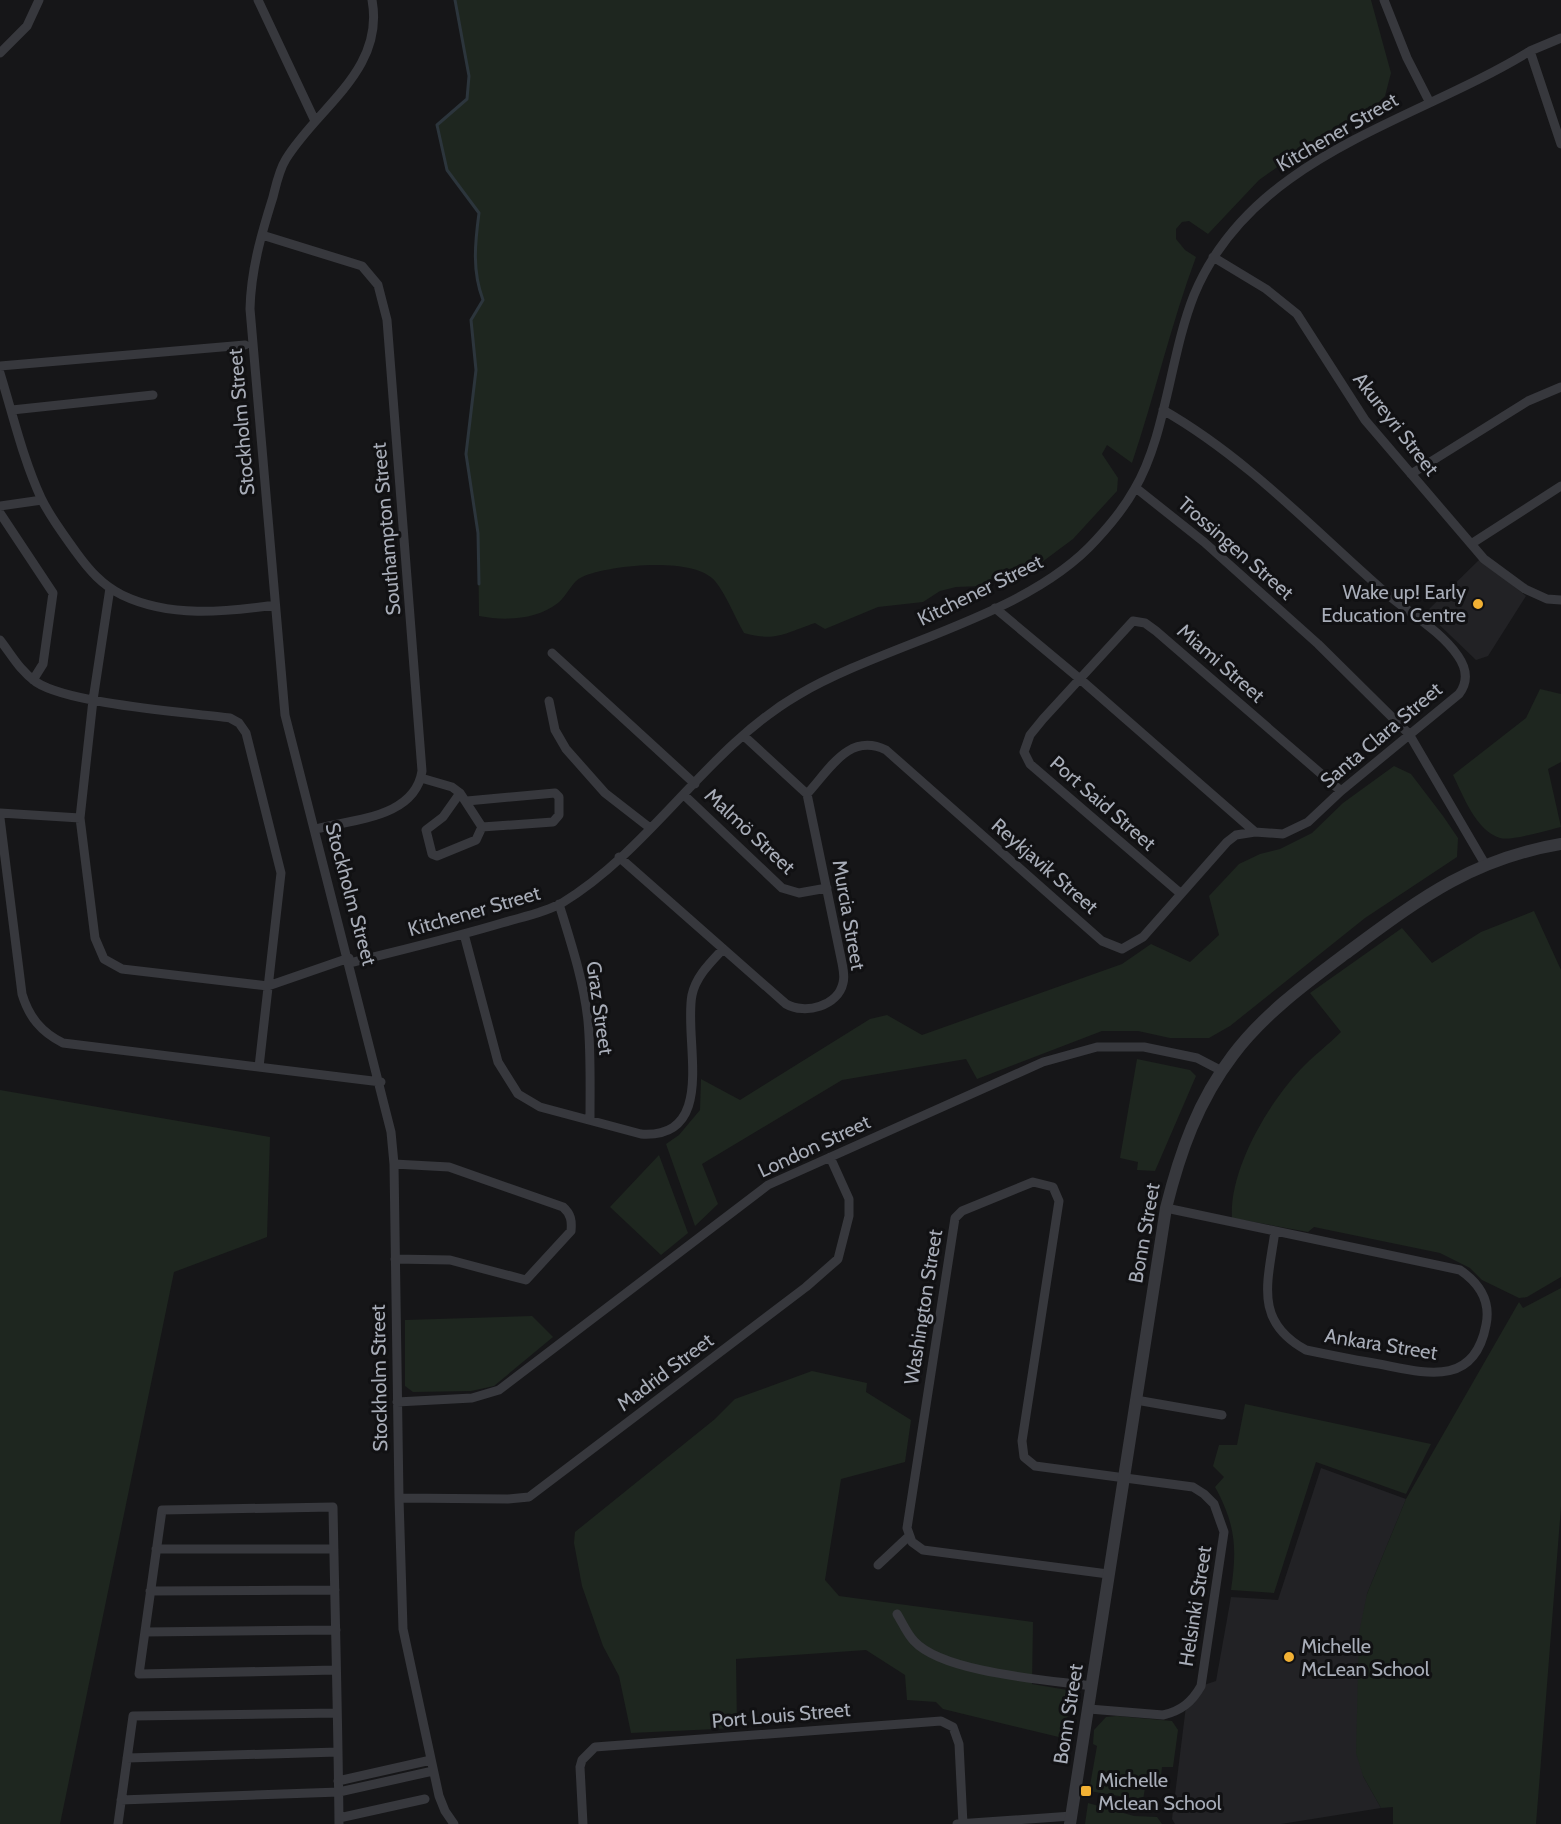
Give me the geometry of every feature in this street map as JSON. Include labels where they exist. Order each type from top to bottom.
[{"type":"street","points":[[0,53],[27,26],[39,0]]},
{"type":"street","points":[[258,0],[315,121]]},
{"type":"street","name":"Stockholm Street","points":[[372,0],[372,35],[362,63],[337,99],[315,121],[284,162],[252,272],[250,309],[285,715],[392,1132],[399,1498],[404,1629],[433,1771],[444,1811],[454,1824]]},
{"type":"street","points":[[1384,0],[1407,58],[1429,101]]},
{"type":"street","name":"Kitchener Street","points":[[268,986],[349,961],[464,934],[559,904],[619,858],[758,722],[799,694],[994,608],[1042,584],[1076,560],[1107,528],[1136,488],[1163,410],[1173,362],[1195,294],[1214,257],[1233,232],[1277,188],[1328,154],[1429,101],[1561,38]]},
{"type":"street","points":[[1530,51],[1561,144]]},
{"type":"street","name":"Southampton Street","points":[[262,234],[356,263],[371,274],[382,296],[388,331],[422,745],[421,778]]},
{"type":"street","name":"Akureyri Street","points":[[1214,257],[1266,289],[1297,314],[1365,420],[1484,559],[1525,589],[1547,599],[1561,600]]},
{"type":"street","points":[[0,366],[244,345]]},
{"type":"street","points":[[0,373],[25,456],[42,500],[87,567],[110,588],[140,602],[178,610],[212,612],[275,605]]},
{"type":"street","points":[[1411,474],[1528,401],[1561,387]]},
{"type":"street","points":[[12,410],[153,395]]},
{"type":"street","name":"Santa Clara Street","points":[[1163,410],[1220,448],[1277,493],[1457,654],[1465,669],[1464,687],[1341,791],[1308,822],[1292,831],[1276,834],[1255,832]]},
{"type":"street","points":[[1471,544],[1561,486]]},
{"type":"street","name":"Trossingen Street","points":[[1136,488],[1204,542],[1318,645],[1409,734],[1485,864]]},
{"type":"street","points":[[0,506],[42,500]]},
{"type":"street","points":[[0,513],[53,593],[43,664],[33,680]]},
{"type":"street","points":[[110,588],[93,700],[80,818],[95,938],[104,958],[122,969],[268,986]]},
{"type":"street","points":[[994,608],[1080,679],[1255,832]]},
{"type":"street","name":"Miami Street","points":[[1080,679],[1125,627],[1133,621],[1145,623],[1341,791]]},
{"type":"street","points":[[0,639],[33,680],[42,686],[93,700],[230,718],[239,723],[246,733],[281,873],[259,1067]]},
{"type":"street","points":[[552,653],[695,784]]},
{"type":"street","name":"Port Said Street","points":[[1080,679],[1035,728],[1024,747],[1025,756],[1030,764],[1180,892]]},
{"type":"street","points":[[549,701],[555,730],[566,749],[605,793],[650,828]]},
{"type":"street","points":[[744,736],[807,794]]},
{"type":"street","name":"Reykjavik Street","points":[[807,794],[853,747],[867,743],[886,750],[1102,941],[1115,948],[1126,948],[1137,942],[1227,842],[1236,835],[1255,832]]},
{"type":"street","points":[[316,829],[398,807],[416,790],[421,778],[452,787],[460,793],[482,827]]},
{"type":"street","points":[[460,793],[443,817],[426,831],[432,854],[436,856],[476,840],[482,827]]},
{"type":"street","points":[[467,801],[555,793],[559,798],[560,815],[553,822],[482,827]]},
{"type":"street","name":"Murcia Street","points":[[619,858],[790,1006],[815,1008],[827,1002],[841,989],[844,978],[807,794]]},
{"type":"street","name":"Malmö Street","points":[[684,795],[782,888],[799,893],[827,888]]},
{"type":"street","points":[[0,813],[80,818]]},
{"type":"street","points":[[0,818],[21,994],[26,1008],[42,1030],[63,1043],[381,1082]]},
{"type":"street","name":"Bonn Street","points":[[1071,1820],[1166,1208],[1189,1132],[1222,1071],[1246,1039],[1285,1001],[1313,978],[1414,904],[1452,880],[1485,864],[1561,844]]},
{"type":"street","name":"Graz Street","points":[[559,904],[574,952],[588,1020],[590,1119]]},
{"type":"street","points":[[464,934],[498,1062],[510,1084],[528,1102],[649,1135],[677,1124],[687,1113],[692,1095],[692,994],[702,974],[723,949]]},
{"type":"street","name":"London Street","points":[[397,1402],[472,1398],[485,1396],[509,1385],[761,1189],[1043,1062],[1078,1050],[1097,1047],[1152,1048],[1197,1058],[1222,1071]]},
{"type":"street","name":"Madrid Street","points":[[399,1498],[508,1499],[529,1497],[823,1274],[838,1259],[850,1210],[849,1199],[830,1157]]},
{"type":"street","points":[[394,1164],[449,1167],[563,1207],[570,1215],[572,1223],[571,1231],[526,1280],[450,1260],[395,1259]]},
{"type":"street","name":"Washington Street","points":[[909,1536],[907,1528],[955,1218],[962,1211],[1033,1182],[1053,1187],[1059,1201],[1021,1450],[1024,1458],[1035,1466],[1124,1476]]},
{"type":"street","name":"Ankara Street","points":[[1166,1208],[1460,1270],[1481,1290],[1487,1306],[1485,1331],[1476,1351],[1466,1362],[1454,1369],[1429,1374],[1306,1350],[1295,1344],[1278,1330],[1267,1302],[1275,1231]]},
{"type":"street","points":[[1136,1400],[1222,1415]]},
{"type":"street","name":"Helsinki Street","points":[[1089,1709],[1163,1715],[1175,1713],[1194,1698],[1201,1686],[1224,1532],[1220,1517],[1204,1494],[1193,1487],[1124,1476]]},
{"type":"street","points":[[336,1670],[139,1674],[162,1510],[333,1507],[339,1821],[425,1799]]},
{"type":"street","points":[[878,1565],[909,1536],[917,1547],[929,1551],[1108,1574]]},
{"type":"street","points":[[156,1549],[334,1549]]},
{"type":"street","points":[[150,1591],[335,1590]]},
{"type":"street","points":[[897,1614],[913,1641],[949,1661],[1008,1674],[1092,1686]]},
{"type":"street","points":[[145,1632],[336,1630]]},
{"type":"street","points":[[118,1824],[133,1716],[337,1713]]},
{"type":"street","name":"Port Louis Street","points":[[583,1824],[580,1767],[582,1760],[595,1747],[941,1721],[953,1727],[959,1744],[963,1824]]},
{"type":"street","points":[[127,1758],[338,1752]]},
{"type":"street","points":[[338,1782],[431,1760]]},
{"type":"street","points":[[122,1800],[339,1792],[433,1771]]},
{"type":"street","points":[[957,1824],[1071,1820]]},
{"type":"shaded area","points":[[455,0],[1371,0],[1391,73],[1385,96],[1377,104],[1321,136],[1259,180],[1208,234],[1189,221],[1182,222],[1176,229],[1176,239],[1185,250],[1196,257],[1132,463],[1107,445],[1102,454],[1118,478],[1117,491],[1073,539],[1034,568],[982,586],[956,587],[940,591],[923,602],[878,607],[825,629],[815,623],[788,633],[764,637],[744,633],[715,581],[704,573],[671,566],[630,566],[582,577],[572,585],[558,603],[549,609],[530,616],[510,619],[479,616],[478,533],[466,454],[476,370],[471,320],[483,300],[476,268],[479,213],[447,170],[437,125],[467,99],[469,76]]},
{"type":"shaded area","name":"Wake up! Early Education Centre","points":[[1480,559],[1526,596],[1488,656],[1476,660],[1426,612]]},
{"type":"shaded area","points":[[1540,689],[1561,694],[1561,762],[1548,769],[1561,827],[1521,837],[1500,838],[1484,828],[1477,820],[1453,775],[1526,718]]},
{"type":"shaded area","points":[[1394,766],[1411,774],[1443,816],[1458,838],[1457,857],[1365,918],[1230,1026],[1209,1038],[1170,1038],[1138,1031],[1102,1031],[977,1079],[966,1059],[842,1080],[702,1164],[718,1204],[695,1226],[666,1144],[679,1135],[700,1110],[701,1079],[740,1100],[870,1019],[887,1015],[922,1035],[1122,964],[1151,944],[1190,962],[1219,935],[1209,896],[1239,864],[1260,854],[1280,849],[1312,833],[1343,803]]},
{"type":"shaded area","points":[[1534,911],[1561,970],[1561,1277],[1527,1297],[1519,1298],[1482,1280],[1470,1268],[1440,1253],[1314,1227],[1308,1232],[1232,1218],[1237,1179],[1253,1139],[1264,1119],[1300,1070],[1341,1032],[1310,993],[1402,928],[1432,963],[1481,932]]},
{"type":"shaded area","points":[[1137,1059],[1190,1070],[1196,1076],[1155,1171],[1137,1170],[1138,1162],[1120,1158]]},
{"type":"shaded area","points":[[0,1090],[270,1137],[267,1237],[174,1272],[60,1824],[0,1824]]},
{"type":"shaded area","points":[[659,1155],[688,1233],[661,1255],[610,1207]]},
{"type":"shaded area","points":[[1561,1288],[1561,1507],[1536,1824],[1393,1824],[1393,1807],[1381,1808],[1363,1776],[1356,1753],[1359,1633],[1367,1594],[1406,1499],[1519,1302],[1523,1308]]},
{"type":"shaded area","points":[[532,1316],[553,1337],[494,1386],[471,1391],[413,1392],[405,1386],[405,1320]]},
{"type":"shaded area","points":[[812,1371],[867,1383],[866,1392],[911,1420],[905,1462],[841,1479],[825,1580],[839,1596],[1033,1622],[1032,1684],[1073,1691],[1063,1738],[943,1709],[936,1702],[907,1700],[905,1675],[866,1650],[736,1659],[737,1728],[631,1733],[619,1676],[603,1646],[582,1586],[574,1543],[575,1532],[715,1419],[735,1399]]},
{"type":"shaded area","points":[[1245,1404],[1431,1444],[1406,1494],[1316,1462],[1274,1593],[1231,1590],[1234,1562],[1233,1537],[1227,1513],[1215,1487],[1224,1477],[1213,1466],[1219,1445],[1237,1445]]},
{"type":"shaded area","name":"Michelle McLean School","points":[[1321,1468],[1406,1499],[1367,1594],[1363,1776],[1381,1808],[1281,1824],[1175,1824],[1172,1819],[1186,1706],[1201,1686],[1216,1681],[1231,1597],[1278,1600]]},
{"type":"shaded area","points":[[1106,1717],[1172,1721],[1178,1730],[1173,1767],[1162,1767],[1161,1776],[1147,1776],[1143,1800],[1089,1791],[1097,1746],[1093,1744],[1094,1730]]},
{"type":"shaded area","points":[[1088,1803],[1134,1816],[1157,1817],[1162,1824],[1085,1824]]},
{"type":"waterway","points":[[455,0],[469,76],[467,99],[437,125],[447,170],[479,213],[476,268],[483,300],[471,320],[476,370],[466,454],[478,533],[479,584]]},
{"type":"place","name":"Wake up! Early Education Centre","points":[[1478,604]]},
{"type":"place","name":"Michelle McLean School","points":[[1289,1657]]},
{"type":"place","name":"Michelle Mclean School","points":[[1086,1791]]}]
